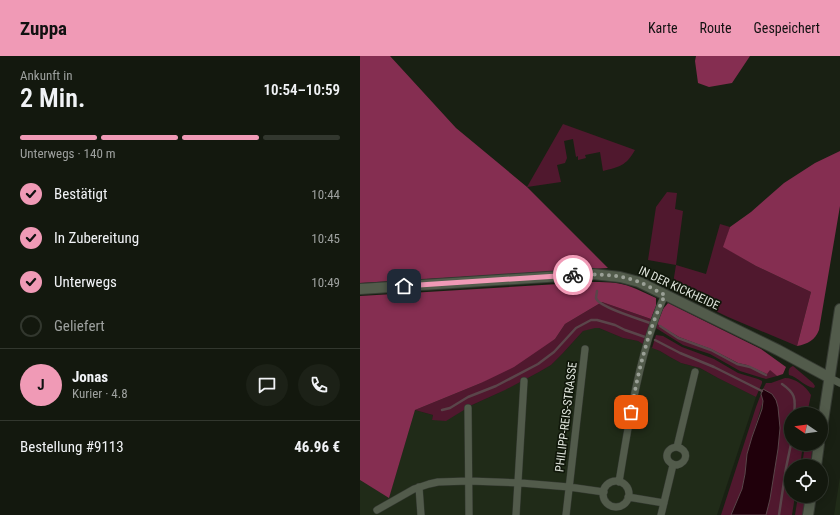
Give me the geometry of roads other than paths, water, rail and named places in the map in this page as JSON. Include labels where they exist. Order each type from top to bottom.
[{"type":"street","name":"IN DER KICKHEIDE","points":[[360,289],[593,274],[620,277],[636,281],[778,350],[830,378]]},
{"type":"street","points":[[619,482],[641,364],[660,305],[665,295]]},
{"type":"street","points":[[825,407],[840,309]]},
{"type":"street","name":"PHILIPP-REIS-STRASSE","points":[[566,515],[585,349]]},
{"type":"street","points":[[677,447],[695,372]]},
{"type":"street","points":[[830,378],[840,382]]},
{"type":"street","points":[[516,515],[524,381]]},
{"type":"street","points":[[468,408],[469,515]]},
{"type":"street","points":[[677,447],[683,449],[685,452],[685,459],[680,464],[673,465],[668,461],[667,454],[670,449],[677,447]]},
{"type":"street","points":[[661,515],[673,465]]},
{"type":"street","points":[[615,481],[619,482],[623,483],[628,489],[628,497],[626,501],[619,506],[608,504],[603,495],[607,484],[615,481]]},
{"type":"street","name":"PHILIPP-REIS-STRASSE","points":[[377,510],[420,487],[438,482],[518,482],[604,492]]},
{"type":"street","points":[[420,487],[421,515]]},
{"type":"street","points":[[628,497],[664,503]]},
{"type":"street","points":[[808,515],[810,503]]},
{"type":"street","points":[[613,515],[615,506]]},
{"type":"waterway","points":[[597,291],[596,298],[604,305],[650,323]]},
{"type":"waterway","points":[[442,410],[450,408],[468,397],[496,386],[538,364],[554,352],[576,328],[591,320],[597,320],[615,325],[645,337]]},
{"type":"waterway","points":[[660,326],[678,338],[711,350],[737,364],[750,367],[766,375]]},
{"type":"waterway","points":[[655,340],[762,391]]},
{"type":"waterway","points":[[782,384],[790,390],[794,396],[795,407]]},
{"type":"waterway","points":[[779,515],[790,451]]}]
